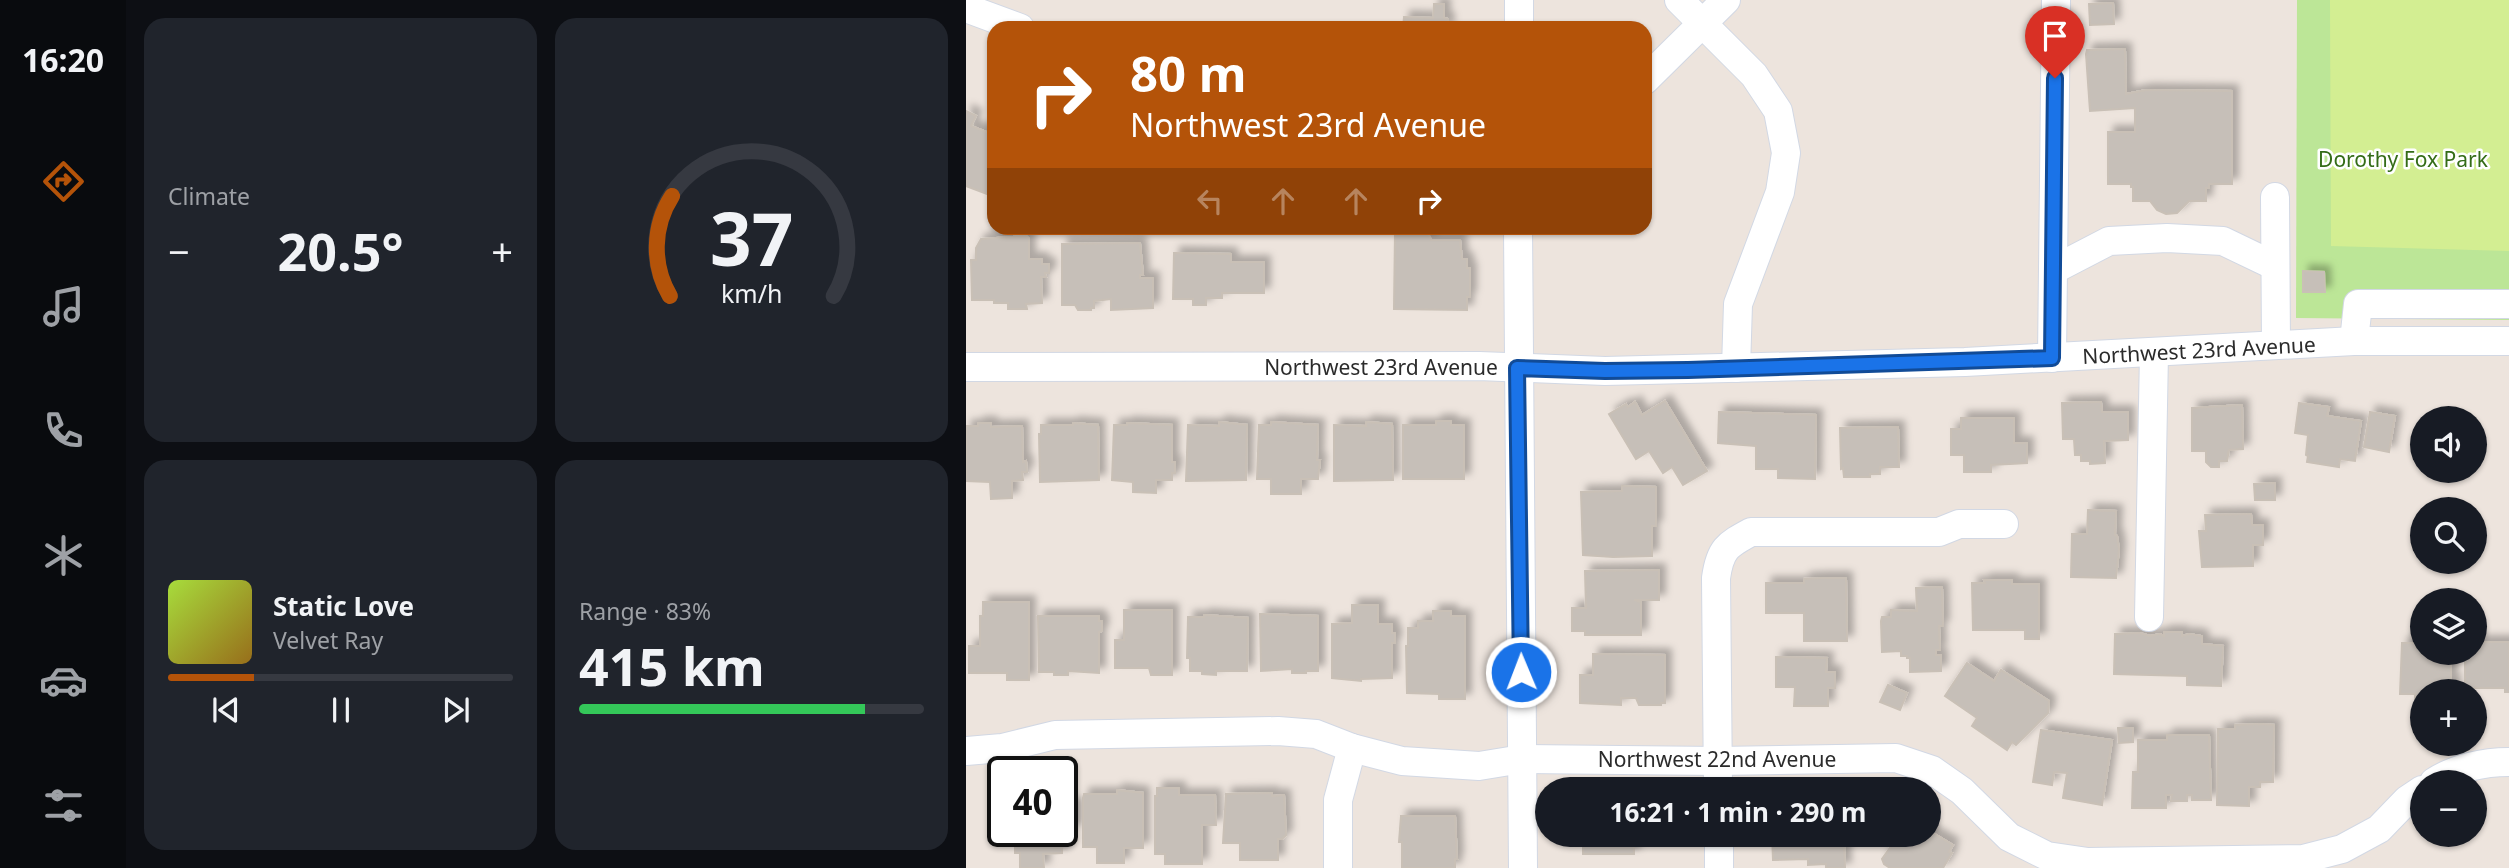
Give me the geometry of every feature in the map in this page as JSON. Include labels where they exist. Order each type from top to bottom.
[{"type":"street","points":[[1519,0],[1519,21]]},
{"type":"street","points":[[1679,0],[1754,75],[1778,111],[1786,153],[1780,192],[1738,304],[1736,368]]},
{"type":"street","points":[[1652,73],[1726,0]]},
{"type":"street","points":[[2052,358],[2056,0]]},
{"type":"street","points":[[966,8],[1001,21]]},
{"type":"street","points":[[2275,197],[2276,345]]},
{"type":"street","points":[[1518,235],[1523,868]]},
{"type":"street","points":[[2053,270],[2109,240],[2167,238],[2222,241],[2276,266]]},
{"type":"street","points":[[2354,341],[2358,304],[2509,304]]},
{"type":"street","name":"Northwest 23rd Avenue","points":[[966,367],[1479,366],[1605,371],[2052,358],[2354,341],[2509,341]]},
{"type":"street","points":[[2149,617],[2154,353]]},
{"type":"street","points":[[1718,777],[1716,578],[1718,563],[1726,546],[1751,532],[1939,532],[1959,524],[2004,524]]},
{"type":"street","name":"Northwest 22nd Avenue","points":[[966,751],[1002,748],[1065,735],[1278,731],[1315,734],[1352,748],[1402,761],[1479,766],[1522,759],[1718,761],[1896,758],[1932,770],[1962,791],[2009,837],[2047,856],[2088,862],[2303,859],[2342,849],[2379,829],[2410,798]]},
{"type":"street","points":[[1338,868],[1338,800],[1352,748]]},
{"type":"street","points":[[2462,770],[2477,765],[2509,762]]},
{"type":"street","points":[[1719,847],[1719,868]]},
{"type":"green space","name":"Dorothy Fox Park","points":[[2297,0],[2509,0],[2509,320],[2296,318]]},
{"type":"green space","name":"Dorothy Fox Park","points":[[2330,0],[2509,0],[2509,251],[2331,246]]},
{"type":"building","points":[[2113,3],[2114,24],[2090,25],[2089,4]]},
{"type":"building","points":[[1434,4],[1444,4],[1444,18],[1448,21],[1404,21],[1404,17],[1433,18]]},
{"type":"building","points":[[2125,49],[2126,94],[2146,90],[2232,91],[2232,184],[2209,184],[2209,188],[2206,188],[2206,201],[2189,201],[2177,213],[2166,214],[2157,210],[2150,201],[2133,201],[2131,184],[2108,184],[2108,132],[2135,132],[2135,108],[2090,111],[2086,54],[2087,50]]},
{"type":"building","points":[[966,111],[976,116],[971,126],[987,132],[987,194],[966,186]]},
{"type":"building","points":[[1395,235],[1428,235],[1431,240],[1460,240],[1462,259],[1467,259],[1467,268],[1470,268],[1467,310],[1394,309]]},
{"type":"building","points":[[1026,236],[1029,239],[1029,259],[1042,259],[1042,264],[1049,264],[1049,273],[1045,273],[1046,277],[1041,277],[1042,303],[1026,304],[1027,309],[1008,309],[1008,303],[972,300],[971,260],[976,260],[976,248],[981,239]]},
{"type":"building","points":[[1140,243],[1143,275],[1140,275],[1140,278],[1153,278],[1153,308],[1111,310],[1111,299],[1094,301],[1094,308],[1091,310],[1078,310],[1075,305],[1062,305],[1062,244]]},
{"type":"building","points":[[1174,253],[1231,254],[1231,262],[1264,262],[1264,293],[1222,293],[1222,298],[1206,298],[1206,305],[1193,305],[1193,299],[1173,299]]},
{"type":"building","points":[[2303,271],[2324,272],[2325,292],[2303,292]]},
{"type":"building","points":[[1665,401],[1707,471],[1683,485],[1672,467],[1663,473],[1649,451],[1636,459],[1609,414],[1635,402],[1642,415]]},
{"type":"building","points":[[2101,402],[2102,412],[2128,412],[2128,440],[2104,441],[2105,463],[2090,464],[2090,461],[2081,461],[2081,455],[2075,455],[2074,439],[2063,439],[2062,403]]},
{"type":"building","points":[[2299,403],[2329,407],[2327,416],[2361,421],[2355,461],[2340,459],[2339,467],[2307,462],[2308,435],[2295,433]]},
{"type":"building","points":[[2242,405],[2243,449],[2229,450],[2227,461],[2219,461],[2219,467],[2211,467],[2206,462],[2206,451],[2192,451],[2192,408]]},
{"type":"building","points":[[1719,412],[1816,415],[1815,479],[1778,478],[1778,469],[1756,469],[1756,446],[1718,443]]},
{"type":"building","points":[[2370,412],[2395,416],[2389,452],[2364,447]]},
{"type":"building","points":[[1961,418],[2014,418],[2014,443],[2027,443],[2027,463],[1991,465],[1991,472],[1964,472],[1964,455],[1951,455],[1951,429],[1961,429]]},
{"type":"building","points":[[1436,421],[1451,421],[1451,425],[1464,425],[1464,479],[1403,479],[1403,425],[1436,425]]},
{"type":"building","points":[[1219,422],[1247,425],[1246,480],[1186,481],[1188,425],[1219,426]]},
{"type":"building","points":[[1271,422],[1318,425],[1318,479],[1301,479],[1301,494],[1271,494],[1271,479],[1257,479],[1259,425],[1271,425]]},
{"type":"building","points":[[1366,422],[1392,424],[1393,480],[1334,481],[1334,425],[1366,426]]},
{"type":"building","points":[[978,423],[991,423],[991,427],[1022,426],[1023,462],[1026,461],[1027,472],[1022,472],[1023,480],[1012,481],[1012,498],[991,499],[990,482],[966,481],[966,426],[978,426]]},
{"type":"building","points":[[1041,425],[1098,425],[1099,480],[1040,482]]},
{"type":"building","points":[[1114,425],[1172,425],[1172,462],[1175,462],[1175,473],[1172,473],[1172,480],[1156,480],[1156,493],[1133,492],[1133,482],[1112,480]]},
{"type":"building","points":[[1898,427],[1899,467],[1880,467],[1880,474],[1870,474],[1870,477],[1844,477],[1843,468],[1841,469],[1840,428]]},
{"type":"building","points":[[2275,483],[2275,500],[2255,500],[2254,484]]},
{"type":"building","points":[[1622,486],[1656,487],[1656,526],[1652,526],[1652,556],[1583,555],[1581,492],[1622,491]]},
{"type":"building","points":[[2088,510],[2116,511],[2115,535],[2119,549],[2116,578],[2071,577],[2072,534],[2087,534]]},
{"type":"building","points":[[2251,514],[2252,525],[2263,525],[2263,545],[2253,545],[2253,566],[2202,567],[2199,531],[2206,531],[2205,515]]},
{"type":"building","points":[[1659,570],[1659,600],[1634,600],[1641,602],[1641,635],[1585,635],[1585,631],[1572,631],[1572,608],[1586,608],[1585,571]]},
{"type":"building","points":[[1846,578],[1847,641],[1804,641],[1804,613],[1766,613],[1766,583],[1804,583],[1804,579]]},
{"type":"building","points":[[1984,580],[2039,584],[2039,639],[2025,639],[2025,630],[1973,630],[1972,583],[1985,583]]},
{"type":"building","points":[[1942,587],[1943,626],[1939,626],[1940,650],[1936,650],[1936,655],[1941,655],[1941,671],[1910,672],[1910,658],[1901,656],[1901,651],[1882,652],[1882,617],[1891,617],[1891,610],[1917,611],[1916,588]]},
{"type":"building","points":[[983,602],[1029,602],[1029,680],[1007,680],[1007,673],[969,673],[969,646],[980,646]]},
{"type":"building","points":[[1352,605],[1378,605],[1378,624],[1392,624],[1395,643],[1392,643],[1392,678],[1361,681],[1332,678],[1332,624],[1352,623]]},
{"type":"building","points":[[1124,610],[1172,610],[1172,675],[1151,675],[1149,668],[1115,668],[1115,640],[1124,640]]},
{"type":"building","points":[[1433,611],[1451,611],[1451,616],[1465,616],[1465,699],[1439,699],[1439,694],[1407,693],[1408,628],[1418,628],[1418,621],[1433,621]]},
{"type":"building","points":[[1260,614],[1318,616],[1318,671],[1261,671]]},
{"type":"building","points":[[1204,615],[1248,618],[1247,671],[1216,671],[1216,675],[1190,671],[1190,658],[1187,658],[1188,617]]},
{"type":"building","points":[[1038,616],[1099,616],[1102,631],[1099,632],[1099,673],[1068,671],[1068,675],[1054,675],[1054,672],[1039,672]]},
{"type":"building","points":[[2164,632],[2202,636],[2202,644],[2223,646],[2221,686],[2187,685],[2187,676],[2114,674],[2115,634],[2164,636]]},
{"type":"building","points":[[2487,642],[2509,642],[2509,692],[2505,692],[2505,688],[2487,688],[2487,679],[2465,679],[2465,665],[2487,665]]},
{"type":"building","points":[[2402,643],[2410,643],[2410,665],[2451,665],[2451,679],[2410,679],[2410,694],[2400,694]]},
{"type":"building","points":[[1593,654],[1665,655],[1665,703],[1639,705],[1636,698],[1621,698],[1621,705],[1580,703],[1580,675],[1593,675]]},
{"type":"building","points":[[1776,657],[1827,658],[1826,672],[1835,672],[1835,688],[1828,688],[1828,706],[1794,706],[1795,687],[1776,687]]},
{"type":"building","points":[[1967,663],[1994,681],[2001,670],[2049,701],[2048,713],[2016,745],[2012,742],[2007,750],[1972,726],[1977,718],[1945,696]]},
{"type":"building","points":[[1888,685],[1907,693],[1900,710],[1880,702]]},
{"type":"building","points":[[2274,725],[2273,782],[2260,782],[2260,787],[2249,787],[2249,806],[2217,805],[2218,729]]},
{"type":"building","points":[[2118,728],[2133,728],[2133,742],[2119,743]]},
{"type":"building","points":[[2041,730],[2112,740],[2102,805],[2063,798],[2067,773],[2054,772],[2052,785],[2033,782]]},
{"type":"building","points":[[2167,735],[2209,735],[2211,800],[2192,800],[2192,795],[2187,795],[2187,801],[2171,801],[2172,795],[2166,795],[2166,808],[2132,808],[2133,772],[2138,772],[2138,740],[2167,740]]},
{"type":"building","points":[[1157,788],[1179,788],[1179,795],[1215,795],[1216,825],[1202,825],[1202,864],[1165,864],[1165,854],[1155,854]]},
{"type":"building","points":[[1117,790],[1143,793],[1143,848],[1124,848],[1124,863],[1097,863],[1097,847],[1083,847],[1084,794],[1117,794]]},
{"type":"building","points":[[1272,793],[1272,796],[1284,795],[1286,835],[1278,839],[1278,860],[1240,860],[1240,843],[1223,843],[1226,794]]},
{"type":"building","points":[[1401,816],[1455,816],[1455,868],[1402,868],[1402,842],[1399,842]]},
{"type":"building","points":[[1941,838],[1953,845],[1949,852],[1952,853],[1943,868],[1890,868],[1882,859],[1891,847],[1941,847]]},
{"type":"building","points":[[1015,847],[1062,847],[1062,853],[1043,854],[1044,868],[1020,868],[1020,853],[1015,853]]},
{"type":"building","points":[[1583,847],[1634,847],[1634,854],[1583,854]]},
{"type":"building","points":[[1772,847],[1844,847],[1845,868],[1826,868],[1826,864],[1808,865],[1808,859],[1773,860]]},
{"type":"route","points":[[1521,672],[1517,368],[1688,370],[2052,358],[2055,78]]}]
